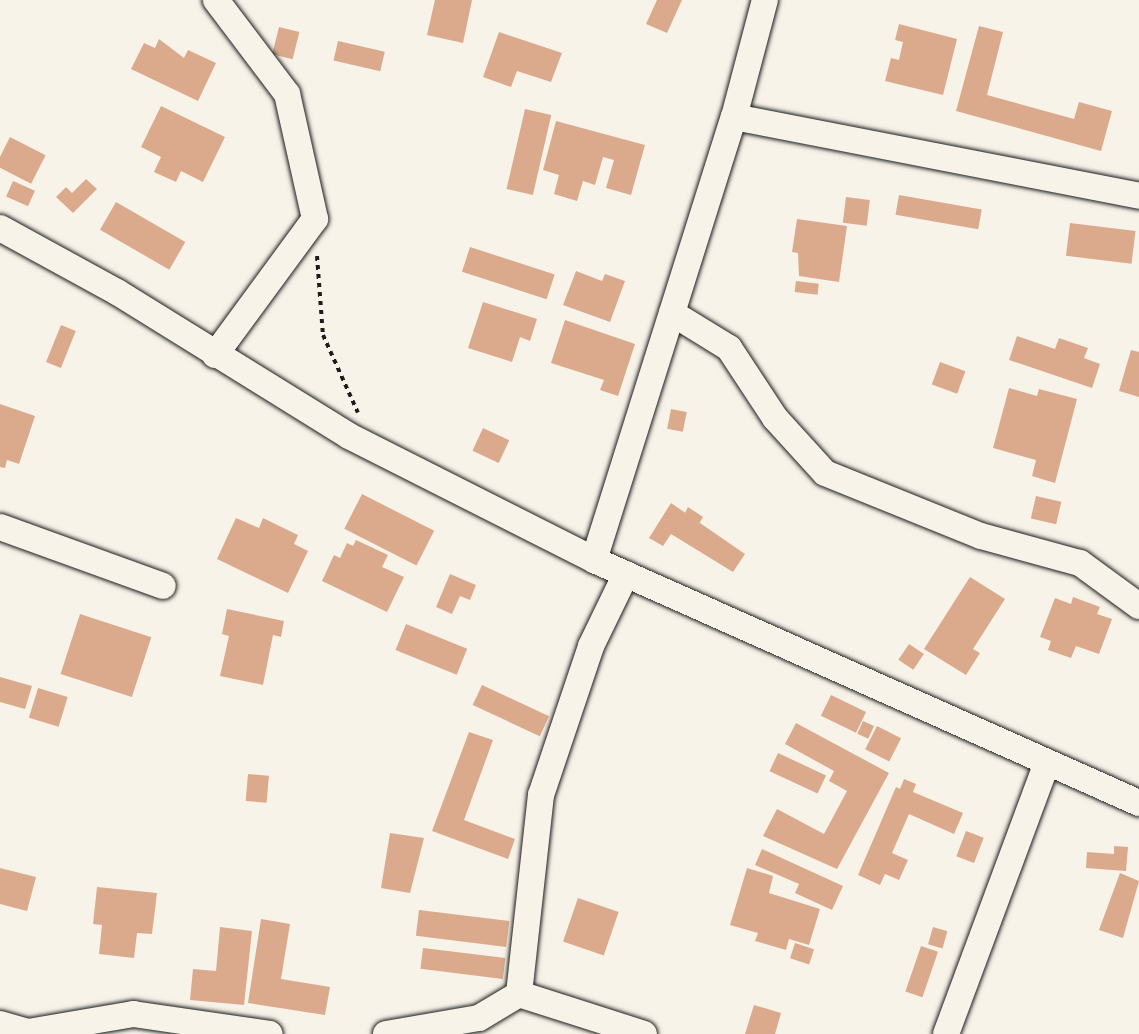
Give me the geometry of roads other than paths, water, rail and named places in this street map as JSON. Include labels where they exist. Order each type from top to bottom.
[{"type":"street","points":[[215,355],[315,219],[286,94],[216,0]]},
{"type":"street","points":[[594,560],[734,117],[765,0]]},
{"type":"street","points":[[734,117],[1139,196]]},
{"type":"street","points":[[0,228],[117,292],[215,355],[349,436],[594,560],[1139,803]]},
{"type":"street","points":[[672,313],[729,348],[775,418],[825,473],[981,536],[1080,563],[1139,606]]},
{"type":"street","points":[[0,527],[163,586]]},
{"type":"street","points":[[519,994],[542,795],[591,646],[626,574]]},
{"type":"street","points":[[946,1034],[1047,763]]},
{"type":"street","points":[[386,1034],[479,1018],[519,994],[644,1034]]},
{"type":"street","points":[[0,1024],[27,1033],[133,1014],[270,1034]]}]
